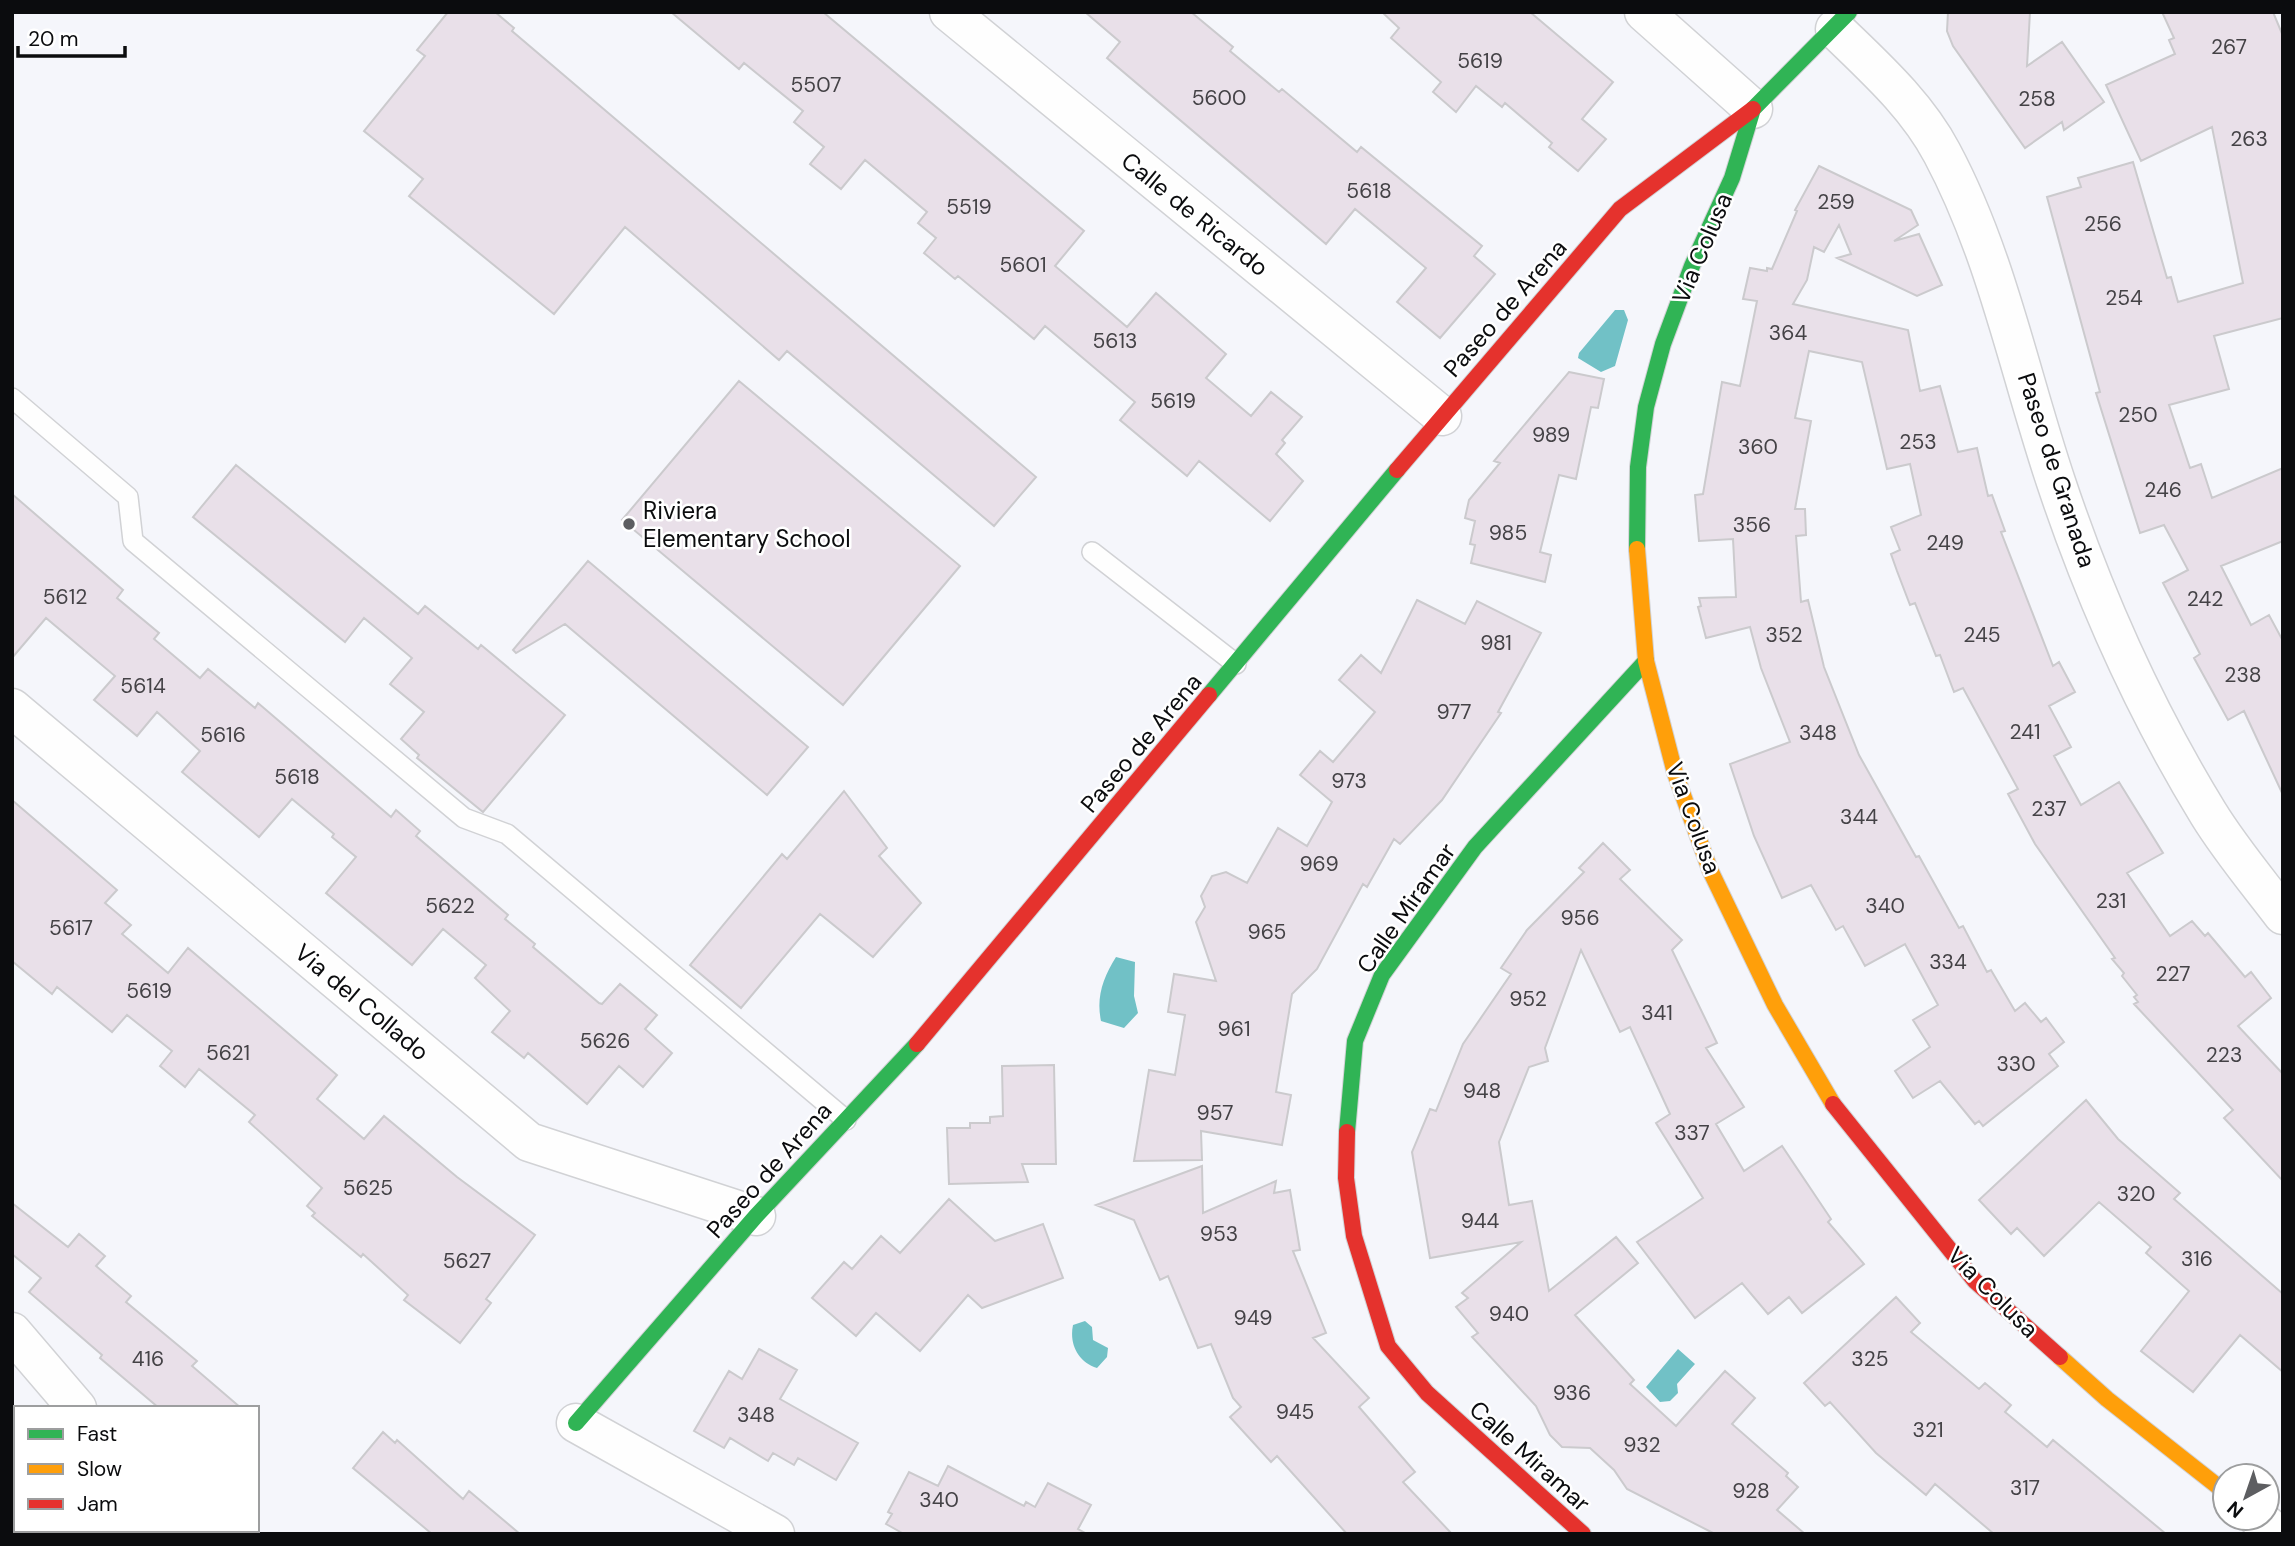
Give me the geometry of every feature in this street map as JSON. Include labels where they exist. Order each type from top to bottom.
[{"type":"street","name":"Calle de Ricardo","points":[[949,12],[1442,416]]},
{"type":"street","points":[[1644,12],[1753,109]]},
{"type":"street","name":"Via Colusa","points":[[1842,21],[1753,109],[1732,178],[1692,266],[1663,344],[1646,407],[1638,467],[1636,534],[1646,661],[1675,773],[1710,870],[1775,1005],[1823,1092],[1975,1281],[2107,1399],[2211,1481]]},
{"type":"street","name":"Paseo de Granada","points":[[1842,21],[1903,96],[1941,151],[1978,236],[2017,345],[2056,482],[2123,656],[2208,814],[2283,915]]},
{"type":"street","name":"Paseo de Arena","points":[[576,1423],[756,1216],[929,1030],[1442,416],[1620,209],[1753,109]]},
{"type":"street","name":"Calle Miramar","points":[[1583,1534],[1427,1393],[1388,1346],[1354,1236],[1346,1178],[1348,1104],[1355,1041],[1382,975],[1475,847],[1646,661]]},
{"type":"street","name":"Via del Collado","points":[[12,708],[529,1142],[756,1216]]},
{"type":"street","points":[[12,1332],[74,1406]]},
{"type":"street","points":[[576,1423],[775,1534]]},
{"type":"lane","points":[[12,398],[128,497],[133,541],[464,818],[508,834],[846,1120]]},
{"type":"lane","points":[[1092,552],[1236,664]]},
{"type":"water","points":[[1615,310],[1624,310],[1628,320],[1615,366],[1601,372],[1578,358],[1579,353]]},
{"type":"water","points":[[1116,957],[1135,962],[1134,996],[1138,1013],[1124,1028],[1101,1021],[1099,1004],[1107,972]]},
{"type":"water","points":[[1085,1321],[1092,1327],[1093,1340],[1108,1348],[1107,1357],[1097,1368],[1080,1357],[1072,1339],[1073,1325]]},
{"type":"water","points":[[1678,1349],[1695,1364],[1677,1384],[1678,1393],[1670,1401],[1660,1402],[1646,1387]]},
{"type":"building","points":[[448,12],[495,12],[514,28],[512,31],[1036,477],[994,526],[787,351],[779,360],[625,227],[554,314],[409,196],[423,179],[364,131],[425,56],[417,50]]},
{"type":"building","points":[[671,12],[823,12],[1084,231],[1055,266],[1127,327],[1156,293],[1226,354],[1206,378],[1251,416],[1271,392],[1302,417],[1282,440],[1285,443],[1276,454],[1303,481],[1270,521],[1199,461],[1187,476],[1120,420],[1135,402],[1045,326],[1034,339],[958,276],[955,279],[924,253],[936,238],[918,223],[927,212],[865,160],[841,189],[810,164],[824,147],[794,122],[803,111],[744,63],[739,69]]},
{"type":"building","points":[[1085,12],[1191,12],[1233,47],[1230,51],[1279,92],[1282,89],[1357,152],[1361,147],[1482,246],[1474,256],[1495,274],[1440,338],[1397,302],[1426,268],[1355,209],[1326,244],[1107,58],[1120,42]]},
{"type":"building","points":[[1382,12],[1530,12],[1613,82],[1582,119],[1606,139],[1578,171],[1549,147],[1552,143],[1505,103],[1502,107],[1476,86],[1456,112],[1433,92],[1441,82],[1391,38],[1399,28]]},
{"type":"building","points":[[1948,12],[2030,12],[2027,66],[2062,42],[2104,102],[2064,130],[2062,122],[2025,148],[1953,46],[1947,31]]},
{"type":"building","points":[[2162,12],[2273,12],[2283,36],[2283,318],[2214,336],[2229,389],[2169,405],[2190,468],[2201,464],[2212,498],[2283,468],[2283,541],[2221,566],[2251,625],[2269,615],[2283,641],[2283,795],[2244,711],[2228,720],[2194,658],[2200,654],[2163,583],[2188,570],[2164,525],[2140,533],[2096,393],[2100,392],[2047,197],[2081,187],[2078,178],[2133,162],[2167,278],[2171,277],[2178,302],[2243,283],[2212,127],[2141,161],[2106,85],[2175,54],[2169,40],[2174,38]]},
{"type":"building","points":[[1819,166],[1911,210],[1918,225],[1894,241],[1919,234],[1942,285],[1917,296],[1837,258],[1851,254],[1839,225],[1824,252],[1814,247],[1807,280],[1793,304],[1908,330],[1920,391],[1940,386],[1958,452],[1977,448],[1988,496],[1992,495],[2005,531],[2001,532],[2053,666],[2059,662],[2075,692],[2049,706],[2071,747],[2054,756],[2081,805],[2119,782],[2163,853],[2127,873],[2170,936],[2192,921],[2205,936],[2208,933],[2245,977],[2251,972],[2271,998],[2238,1026],[2283,1074],[2283,1181],[2224,1118],[2233,1110],[2134,1004],[2138,1002],[2134,997],[2137,995],[2122,976],[2124,973],[2112,959],[2115,958],[2035,844],[2008,794],[2018,789],[1963,688],[1954,692],[1915,603],[1910,605],[1891,554],[1900,550],[1891,527],[1921,515],[1910,464],[1887,469],[1862,362],[1809,351],[1795,418],[1811,421],[1795,509],[1805,509],[1806,535],[1796,536],[1801,602],[1808,600],[1824,667],[1859,755],[1916,857],[1919,856],[1959,928],[1963,926],[1987,972],[1991,970],[2015,1011],[2025,1003],[2041,1022],[2046,1018],[2064,1042],[2049,1054],[2058,1066],[1983,1126],[1979,1121],[1975,1124],[1940,1081],[1913,1098],[1895,1071],[1930,1047],[1913,1020],[1938,1005],[1905,944],[1865,966],[1843,926],[1836,930],[1811,885],[1782,898],[1754,836],[1730,764],[1790,742],[1761,668],[1750,627],[1706,638],[1698,607],[1701,606],[1699,598],[1736,597],[1733,539],[1699,541],[1695,495],[1703,494],[1722,382],[1740,386],[1757,301],[1743,299],[1750,268],[1767,271],[1767,268],[1772,269],[1797,211],[1795,210]]},
{"type":"building","points":[[1569,372],[1604,379],[1598,408],[1591,407],[1576,479],[1559,475],[1540,552],[1551,555],[1545,582],[1471,563],[1475,545],[1470,544],[1475,521],[1465,518],[1469,500],[1500,463],[1494,461]]},
{"type":"building","points":[[739,381],[960,566],[843,705],[622,520]]},
{"type":"building","points":[[236,465],[418,614],[425,606],[478,649],[481,645],[565,715],[483,812],[417,758],[419,755],[401,739],[424,712],[390,684],[412,658],[364,618],[345,642],[193,517]]},
{"type":"building","points":[[12,494],[123,590],[117,598],[159,633],[154,639],[200,678],[208,669],[255,708],[258,703],[391,817],[396,810],[420,831],[416,836],[508,915],[505,919],[535,944],[533,947],[599,1003],[602,1004],[620,984],[657,1015],[645,1029],[672,1053],[643,1087],[619,1066],[587,1104],[528,1053],[524,1058],[492,1032],[510,1011],[475,978],[486,965],[443,929],[412,965],[326,893],[356,857],[332,837],[334,834],[292,799],[259,837],[182,772],[200,751],[157,712],[137,736],[94,700],[115,676],[46,618],[12,658]]},
{"type":"building","points":[[588,561],[808,747],[767,795],[565,624],[516,653],[513,650]]},
{"type":"building","points":[[1417,600],[1465,624],[1477,601],[1541,633],[1498,712],[1501,713],[1442,800],[1400,844],[1394,839],[1367,887],[1363,884],[1317,969],[1292,994],[1276,1092],[1291,1095],[1282,1145],[1201,1131],[1202,1160],[1134,1161],[1149,1070],[1175,1075],[1185,1015],[1168,1012],[1174,974],[1216,981],[1196,922],[1205,907],[1201,896],[1212,876],[1226,872],[1247,883],[1278,828],[1307,846],[1332,802],[1300,775],[1320,751],[1333,762],[1375,712],[1339,680],[1361,655],[1381,673]]},
{"type":"building","points":[[844,791],[887,848],[879,856],[921,903],[873,957],[820,914],[741,1008],[690,965],[782,854],[787,859]]},
{"type":"building","points":[[12,800],[117,890],[105,903],[131,925],[122,934],[168,973],[188,948],[337,1075],[317,1099],[364,1139],[384,1116],[457,1177],[535,1235],[486,1299],[491,1303],[460,1343],[404,1300],[408,1295],[363,1254],[361,1257],[312,1216],[315,1213],[307,1206],[322,1188],[249,1122],[255,1115],[199,1069],[185,1087],[160,1066],[172,1051],[127,1015],[112,1032],[57,987],[52,994],[12,961]]},
{"type":"building","points":[[1603,843],[1630,870],[1620,879],[1682,940],[1672,950],[1717,1043],[1706,1048],[1744,1107],[1716,1124],[1744,1171],[1782,1146],[1831,1219],[1828,1222],[1864,1264],[1802,1313],[1789,1297],[1768,1314],[1742,1283],[1695,1318],[1637,1242],[1703,1198],[1656,1123],[1670,1114],[1630,1027],[1620,1032],[1581,950],[1545,1048],[1548,1061],[1529,1067],[1499,1142],[1509,1205],[1532,1201],[1549,1291],[1616,1237],[1638,1263],[1575,1315],[1634,1380],[1630,1384],[1676,1426],[1725,1371],[1755,1398],[1732,1424],[1788,1473],[1786,1476],[1798,1487],[1777,1510],[1805,1534],[1715,1534],[1627,1489],[1614,1470],[1590,1448],[1562,1447],[1550,1435],[1536,1406],[1472,1337],[1478,1333],[1456,1307],[1468,1298],[1462,1293],[1521,1242],[1430,1258],[1412,1152],[1430,1109],[1436,1111],[1463,1044],[1511,974],[1501,968],[1527,930],[1584,872],[1579,868]]},
{"type":"building","points":[[1054,1065],[1056,1164],[1022,1164],[1028,1182],[949,1184],[947,1128],[970,1128],[970,1123],[990,1123],[990,1117],[1003,1116],[1002,1066]]},
{"type":"building","points":[[2086,1100],[2118,1139],[2180,1193],[2174,1199],[2283,1294],[2283,1372],[2240,1335],[2193,1392],[2141,1351],[2189,1291],[2146,1253],[2151,1247],[2099,1202],[2044,1256],[2017,1228],[2011,1234],[1979,1200]]},
{"type":"building","points":[[1202,1166],[1203,1213],[1276,1181],[1274,1193],[1290,1190],[1300,1250],[1293,1251],[1326,1333],[1313,1338],[1369,1398],[1359,1407],[1415,1472],[1403,1482],[1452,1534],[1347,1534],[1277,1456],[1271,1462],[1230,1417],[1241,1407],[1233,1398],[1211,1344],[1198,1348],[1168,1276],[1160,1280],[1134,1220],[1096,1205]]},
{"type":"building","points":[[949,1199],[995,1241],[1043,1224],[1063,1278],[982,1308],[968,1295],[920,1351],[876,1313],[856,1336],[812,1298],[844,1262],[852,1269],[881,1236],[900,1253]]},
{"type":"building","points":[[12,1203],[68,1247],[79,1234],[105,1256],[96,1266],[131,1296],[126,1302],[197,1361],[192,1366],[239,1406],[157,1406],[29,1292],[41,1278],[12,1254]]},
{"type":"building","points":[[1896,1297],[1920,1323],[1911,1332],[1979,1389],[1985,1383],[2011,1405],[2005,1412],[2047,1447],[2053,1440],[2166,1534],[1994,1534],[1935,1484],[1926,1495],[1876,1453],[1830,1402],[1825,1406],[1804,1383]]},
{"type":"building","points":[[759,1349],[797,1370],[780,1399],[858,1443],[836,1480],[798,1458],[794,1465],[773,1453],[768,1461],[730,1438],[724,1448],[694,1431],[729,1371],[742,1379]]},
{"type":"building","points":[[383,1432],[395,1443],[397,1440],[463,1499],[469,1491],[520,1534],[432,1534],[353,1468]]},
{"type":"building","points":[[948,1466],[1024,1506],[1026,1502],[1035,1507],[1048,1483],[1091,1505],[1078,1529],[1087,1534],[904,1534],[886,1524],[892,1514],[888,1512],[909,1472],[938,1486]]},
{"type":"traffic: fast","points":[[1637,549],[1638,467],[1646,407],[1663,344],[1692,266],[1732,178],[1753,109],[1849,12]]},
{"type":"traffic: fast","points":[[1209,695],[1397,470]]},
{"type":"traffic: fast","points":[[1347,1132],[1355,1041],[1382,975],[1475,847],[1646,661]]},
{"type":"traffic: fast","points":[[576,1423],[756,1216],[917,1044]]},
{"type":"traffic: slow","points":[[1637,549],[1646,661],[1675,773],[1710,870],[1775,1005],[1833,1104]]},
{"type":"traffic: slow","points":[[2060,1357],[2107,1399],[2211,1481]]},
{"type":"traffic: jam","points":[[1397,470],[1620,209],[1753,109]]},
{"type":"traffic: jam","points":[[917,1044],[1209,695]]},
{"type":"traffic: jam","points":[[1833,1104],[1975,1281],[2060,1357]]},
{"type":"traffic: jam","points":[[1347,1132],[1346,1178],[1354,1236],[1388,1346],[1427,1393],[1583,1534]]},
{"type":"place","name":"Riviera Elementary School","points":[[629,524]]}]
